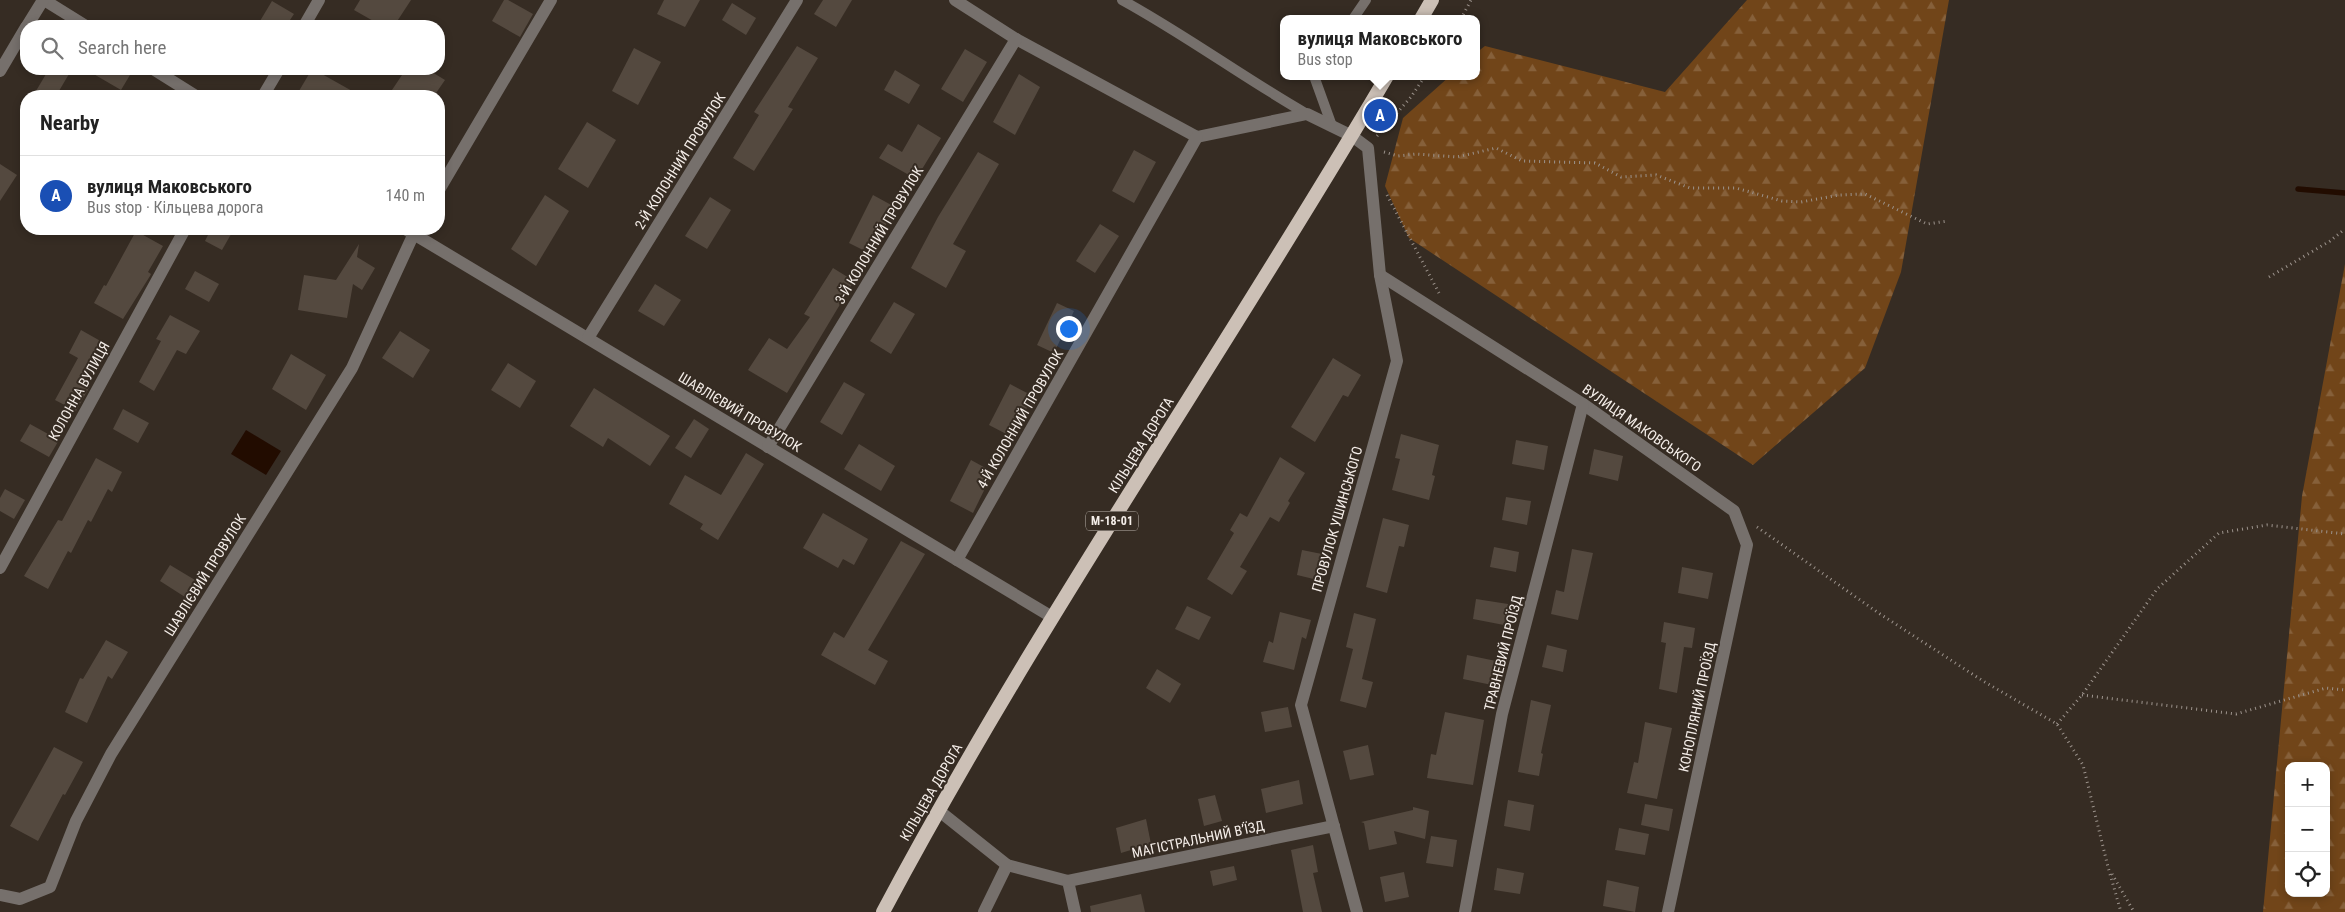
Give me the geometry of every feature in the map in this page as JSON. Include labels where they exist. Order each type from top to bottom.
[{"type":"highway","points":[[1423,15],[1432,0]]},
{"type":"highway","name":"КІЛЬЦЕВА ДОРОГА","points":[[883,912],[938,810],[1052,617],[1352,136],[1385,80]]},
{"type":"street","points":[[31,20],[44,0],[76,20]]},
{"type":"street","points":[[307,20],[319,0]]},
{"type":"street","points":[[445,180],[551,0]]},
{"type":"street","name":"2-Й КОЛОННИЙ ПРОВУЛОК","points":[[588,338],[797,0]]},
{"type":"street","points":[[955,0],[1016,40],[1197,137],[1307,114],[1352,136],[1368,148]]},
{"type":"street","points":[[0,70],[20,38]]},
{"type":"street","name":"3-Й КОЛОННИЙ ПРОВУЛОК","points":[[768,447],[1016,40]]},
{"type":"street","points":[[163,75],[186,90]]},
{"type":"street","points":[[267,90],[275,75]]},
{"type":"street","name":"4-Й КОЛОННИЙ ПРОВУЛОК","points":[[957,560],[1197,137]]},
{"type":"street","name":"ПРОВУЛОК УШИНСЬКОГО","points":[[1357,912],[1301,705],[1397,361],[1380,275],[1368,148]]},
{"type":"street","name":"КОЛОННА ВУЛИЦЯ","points":[[0,568],[182,235]]},
{"type":"street","name":"ШАВЛІЄВИЙ ПРОВУЛОК","points":[[0,895],[20,899],[50,887],[76,821],[111,754],[352,368],[410,235]]},
{"type":"street","name":"ШАВЛІЄВИЙ ПРОВУЛОК","points":[[420,235],[1052,617]]},
{"type":"street","name":"ВУЛИЦЯ МАКОВСЬКОГО","points":[[1380,275],[1583,404],[1734,510]]},
{"type":"street","name":"ТРАВНЕВИЙ ПРОЇЗД","points":[[1465,912],[1502,714],[1583,404]]},
{"type":"street","name":"КОНОПЛЯНИЙ ПРОЇЗД","points":[[1668,912],[1747,544],[1734,510]]},
{"type":"street","points":[[938,810],[1007,865],[1068,881],[1075,912]]},
{"type":"street","name":"МАГІСТРАЛЬНИЙ В’ЇЗД","points":[[1068,881],[1334,826]]},
{"type":"street","points":[[984,912],[1007,865]]},
{"type":"lane","points":[[1122,0],[1168,24],[1268,91],[1307,114]]},
{"type":"lane","points":[[1356,15],[1366,0]]},
{"type":"lane","points":[[1315,80],[1332,126]]},
{"type":"path","points":[[1463,15],[1471,1],[1476,0]]},
{"type":"path","points":[[1422,80],[1411,97],[1368,148],[1398,156],[1416,154],[1457,157],[1479,150],[1496,148],[1522,161],[1595,163],[1621,177],[1656,174],[1690,188],[1736,188],[1782,201],[1801,202],[1839,195],[1865,194],[1927,224],[1948,221]]},
{"type":"path","points":[[1371,183],[1390,197],[1442,299]]},
{"type":"path","points":[[2269,277],[2345,229]]},
{"type":"path","points":[[1734,510],[1877,612],[1983,681],[2056,724],[2083,765],[2121,912]]},
{"type":"path","points":[[2056,724],[2082,695],[2157,589],[2218,533],[2267,525],[2345,534]]},
{"type":"path","points":[[2082,695],[2236,714],[2326,688],[2345,690]]},
{"type":"path","points":[[2108,867],[2134,912]]},
{"type":"green space","points":[[1747,0],[1949,0],[1901,272],[1865,368],[1753,465],[1409,238],[1385,186],[1403,118],[1446,80],[1480,80],[1480,50],[1485,46],[1665,92]]},
{"type":"green space","points":[[2345,264],[2345,912],[2263,912],[2302,496]]},
{"type":"shaded area","points":[[246,430],[281,451],[266,475],[231,454]]},
{"type":"building","points":[[360,0],[411,0],[398,20],[372,20],[354,10]]},
{"type":"building","points":[[504,0],[508,0],[533,14],[520,37],[492,21]]},
{"type":"building","points":[[664,0],[700,0],[685,27],[657,14]]},
{"type":"building","points":[[823,0],[852,0],[836,27],[814,14]]},
{"type":"building","points":[[272,1],[294,14],[290,20],[261,20]]},
{"type":"building","points":[[732,3],[756,18],[746,35],[722,20]]},
{"type":"building","points":[[797,46],[818,58],[788,107],[793,109],[754,171],[733,158],[759,115],[754,112]]},
{"type":"building","points":[[634,48],[661,62],[638,105],[612,91]]},
{"type":"building","points":[[965,49],[987,62],[963,102],[941,89]]},
{"type":"building","points":[[895,70],[920,85],[909,104],[884,90]]},
{"type":"building","points":[[1019,74],[1040,87],[1015,135],[993,122]]},
{"type":"building","points":[[45,75],[68,75],[60,90],[37,90]]},
{"type":"building","points":[[95,75],[130,75],[121,90]]},
{"type":"building","points":[[308,75],[324,75],[350,90],[300,90]]},
{"type":"building","points":[[402,75],[437,75],[445,80],[438,90],[392,90]]},
{"type":"building","points":[[587,122],[616,140],[588,188],[558,169]]},
{"type":"building","points":[[918,124],[941,138],[916,179],[879,158],[888,144],[902,152]]},
{"type":"building","points":[[1134,150],[1156,162],[1134,203],[1112,191]]},
{"type":"building","points":[[978,152],[999,164],[953,244],[966,251],[946,288],[911,268],[938,217]]},
{"type":"building","points":[[0,164],[17,175],[0,201]]},
{"type":"building","points":[[545,195],[569,211],[536,266],[511,249]]},
{"type":"building","points":[[873,195],[895,207],[871,254],[849,243]]},
{"type":"building","points":[[710,197],[731,210],[707,249],[685,236]]},
{"type":"building","points":[[1100,224],[1119,236],[1095,273],[1076,261]]},
{"type":"building","points":[[134,235],[143,235],[163,246],[148,272],[151,274],[150,276],[123,319],[94,303],[104,285],[106,286]]},
{"type":"building","points":[[208,235],[231,235],[222,250],[205,241]]},
{"type":"building","points":[[359,244],[357,257],[375,268],[362,290],[353,284],[347,318],[298,310],[304,275],[336,280]]},
{"type":"building","points":[[833,268],[854,281],[787,393],[748,370],[769,338],[787,349],[810,317],[804,314]]},
{"type":"building","points":[[195,271],[219,284],[209,302],[185,289]]},
{"type":"building","points":[[655,284],[681,300],[664,326],[638,311]]},
{"type":"building","points":[[894,302],[915,314],[891,354],[870,341]]},
{"type":"building","points":[[1057,303],[1074,311],[1054,353],[1037,345]]},
{"type":"building","points":[[170,315],[200,331],[186,354],[177,350],[154,391],[139,382],[161,341],[156,339]]},
{"type":"building","points":[[81,330],[104,343],[83,382],[90,386],[76,411],[55,400],[78,358],[69,353]]},
{"type":"building","points":[[400,331],[430,350],[413,378],[382,358]]},
{"type":"building","points":[[291,354],[326,375],[306,410],[272,389]]},
{"type":"building","points":[[1333,358],[1361,375],[1348,397],[1343,395],[1315,442],[1291,427]]},
{"type":"building","points":[[508,363],[536,381],[520,408],[491,390]]},
{"type":"building","points":[[844,382],[865,394],[842,435],[820,422]]},
{"type":"building","points":[[1010,384],[1033,396],[1012,437],[989,425]]},
{"type":"building","points":[[594,388],[670,436],[650,466],[608,438],[603,447],[570,426]]},
{"type":"building","points":[[123,409],[149,423],[138,443],[113,429]]},
{"type":"building","points":[[694,419],[709,429],[691,458],[675,448]]},
{"type":"building","points":[[30,424],[59,440],[49,457],[20,441]]},
{"type":"building","points":[[1401,434],[1439,445],[1432,475],[1435,476],[1429,500],[1392,490],[1400,459],[1395,458]]},
{"type":"building","points":[[1516,440],[1548,446],[1544,470],[1512,464]]},
{"type":"building","points":[[859,444],[895,466],[881,491],[844,469]]},
{"type":"building","points":[[1594,449],[1623,456],[1618,481],[1589,474]]},
{"type":"building","points":[[746,453],[764,464],[718,540],[700,529],[703,524],[669,504],[685,475],[721,495]]},
{"type":"building","points":[[1280,457],[1305,473],[1288,501],[1290,503],[1279,522],[1270,517],[1240,567],[1247,571],[1232,595],[1207,579],[1234,533],[1230,530],[1240,513],[1247,517]]},
{"type":"building","points":[[96,458],[122,472],[112,492],[108,489],[91,522],[88,520],[71,553],[68,551],[48,589],[24,576],[58,520],[62,521]]},
{"type":"building","points":[[971,460],[993,472],[973,513],[950,501]]},
{"type":"building","points":[[5,489],[25,500],[14,519],[0,511],[0,498]]},
{"type":"building","points":[[1506,497],[1531,501],[1527,525],[1502,520]]},
{"type":"building","points":[[823,513],[868,539],[854,565],[843,559],[838,568],[803,548]]},
{"type":"building","points":[[1383,518],[1409,525],[1404,547],[1399,546],[1387,593],[1366,587]]},
{"type":"building","points":[[901,541],[925,554],[868,650],[888,661],[875,685],[821,655],[834,632],[844,638]]},
{"type":"building","points":[[1494,547],[1519,552],[1516,572],[1490,567]]},
{"type":"building","points":[[1572,549],[1593,553],[1578,620],[1551,614],[1556,590],[1564,592]]},
{"type":"building","points":[[1302,550],[1327,555],[1322,581],[1297,575]]},
{"type":"building","points":[[170,565],[195,580],[185,597],[160,581]]},
{"type":"building","points":[[1682,567],[1713,573],[1708,599],[1678,593]]},
{"type":"building","points":[[1476,599],[1508,604],[1504,625],[1473,619]]},
{"type":"building","points":[[1187,606],[1211,617],[1199,640],[1175,629]]},
{"type":"building","points":[[1280,612],[1311,620],[1306,639],[1302,637],[1294,670],[1263,662],[1269,641],[1273,643]]},
{"type":"building","points":[[1354,613],[1376,619],[1362,679],[1373,682],[1366,708],[1340,701],[1353,649],[1346,647]]},
{"type":"building","points":[[1664,622],[1695,628],[1692,648],[1684,647],[1677,693],[1659,689],[1666,643],[1661,642]]},
{"type":"building","points":[[106,640],[128,652],[112,679],[108,676],[87,723],[65,712],[80,678],[83,679]]},
{"type":"building","points":[[1547,645],[1567,650],[1563,672],[1542,667]]},
{"type":"building","points":[[1467,655],[1496,661],[1492,685],[1463,679]]},
{"type":"building","points":[[1157,669],[1181,684],[1170,703],[1146,688]]},
{"type":"building","points":[[1531,700],[1551,705],[1541,753],[1543,754],[1539,776],[1518,772]]},
{"type":"building","points":[[1288,707],[1292,727],[1265,732],[1261,712]]},
{"type":"building","points":[[1445,712],[1484,720],[1473,785],[1427,778],[1431,754],[1436,755]]},
{"type":"building","points":[[1645,722],[1672,728],[1657,799],[1627,793],[1634,762],[1638,763]]},
{"type":"building","points":[[1368,745],[1374,775],[1350,780],[1343,751]]},
{"type":"building","points":[[54,747],[83,762],[65,795],[63,794],[38,841],[10,826]]},
{"type":"building","points":[[1299,780],[1303,804],[1266,813],[1261,789]]},
{"type":"building","points":[[1215,795],[1222,821],[1204,826],[1198,799]]},
{"type":"building","points":[[1508,800],[1534,805],[1530,831],[1504,826]]},
{"type":"building","points":[[1645,804],[1673,809],[1669,831],[1641,825]]},
{"type":"building","points":[[1413,807],[1429,811],[1425,839],[1394,831],[1397,844],[1369,850],[1364,823],[1361,822],[1413,810]]},
{"type":"building","points":[[1146,819],[1151,844],[1121,853],[1116,828]]},
{"type":"building","points":[[1619,828],[1649,834],[1645,855],[1615,850]]},
{"type":"building","points":[[1431,836],[1457,840],[1453,867],[1426,863]]},
{"type":"building","points":[[1313,845],[1318,872],[1313,873],[1322,912],[1303,912],[1291,850]]},
{"type":"building","points":[[1234,866],[1237,880],[1213,886],[1210,871]]},
{"type":"building","points":[[1497,868],[1524,873],[1520,894],[1494,890]]},
{"type":"building","points":[[1404,872],[1409,897],[1385,902],[1380,877]]},
{"type":"building","points":[[1607,880],[1639,887],[1635,912],[1603,906]]},
{"type":"building","points":[[1141,894],[1145,912],[1091,912],[1090,906]]},
{"type":"waterway","points":[[2298,189],[2345,193]]},
{"type":"place","name":"вулиця Маковського","points":[[1380,115]]}]
